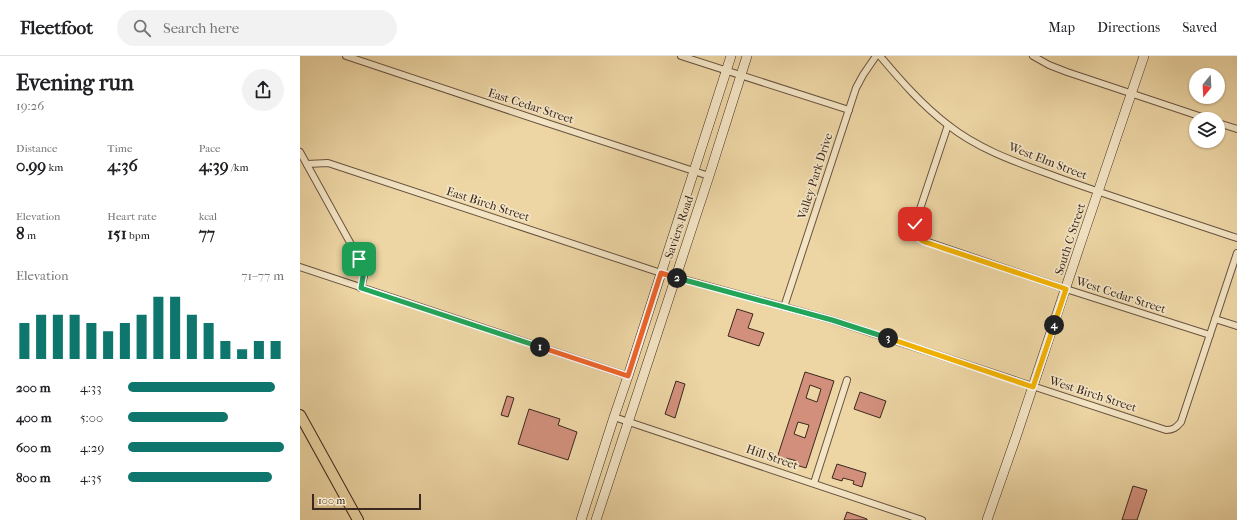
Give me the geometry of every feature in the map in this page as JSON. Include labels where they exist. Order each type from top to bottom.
[{"type":"main road","name":"Saviers Road","points":[[581,520],[731,56]]},
{"type":"main road","name":"Saviers Road","points":[[596,520],[747,56]]},
{"type":"main road","name":"South C Street","points":[[987,520],[1144,56]]},
{"type":"main road","points":[[300,415],[358,520]]},
{"type":"street","name":"East Cedar Street","points":[[346,56],[709,176]]},
{"type":"street","points":[[681,56],[849,110]]},
{"type":"street","name":"Valley Park Drive","points":[[784,307],[849,110],[860,82],[869,65],[876,56]]},
{"type":"street","name":"West Elm Street","points":[[880,56],[908,89],[948,125],[974,142],[1009,159],[1098,192],[1237,238]]},
{"type":"street","points":[[1033,56],[1067,72],[1189,113]]},
{"type":"street","name":"West Cedar Street","points":[[948,125],[915,224],[915,234],[920,239],[925,242],[1066,289],[1210,335]]},
{"type":"street","points":[[1225,125],[1237,129]]},
{"type":"street","points":[[300,152],[363,266],[364,276],[361,288]]},
{"type":"street","name":"East Birch Street","points":[[307,164],[328,163],[661,273]]},
{"type":"street","points":[[1210,335],[1237,253]]},
{"type":"street","points":[[300,267],[628,376]]},
{"type":"street","name":"West Birch Street","points":[[661,273],[832,320],[1166,430],[1174,429],[1181,422],[1210,335]]},
{"type":"street","points":[[1215,319],[1237,326]]},
{"type":"street","points":[[814,483],[847,380]]},
{"type":"street","name":"Hill Street","points":[[614,417],[922,520]]},
{"type":"building","points":[[737,309],[753,314],[748,328],[764,333],[759,346],[728,336]]},
{"type":"building","points":[[805,372],[834,381],[806,468],[796,465],[797,461],[786,458],[785,460],[777,458]],"holes":[[[810,385],[821,389],[817,402],[806,398]],[[798,422],[809,425],[805,438],[794,434]]]},
{"type":"building","points":[[676,381],[685,384],[675,418],[665,414]]},
{"type":"building","points":[[860,392],[886,401],[880,418],[854,409]]},
{"type":"building","points":[[507,396],[514,398],[508,417],[501,415]]},
{"type":"building","points":[[529,409],[560,419],[558,425],[577,432],[568,460],[518,444]]},
{"type":"building","points":[[837,464],[866,473],[862,487],[853,484],[854,481],[843,478],[842,481],[832,478]]},
{"type":"building","points":[[1133,486],[1147,490],[1137,520],[1122,520]]},
{"type":"building","points":[[847,512],[867,519],[867,520],[844,520]]},
{"type":"route","points":[[359,259],[364,271],[361,288],[628,376],[661,273],[832,320],[902,342],[1033,387],[1066,289],[925,242],[916,236],[914,228],[915,224]]}]
